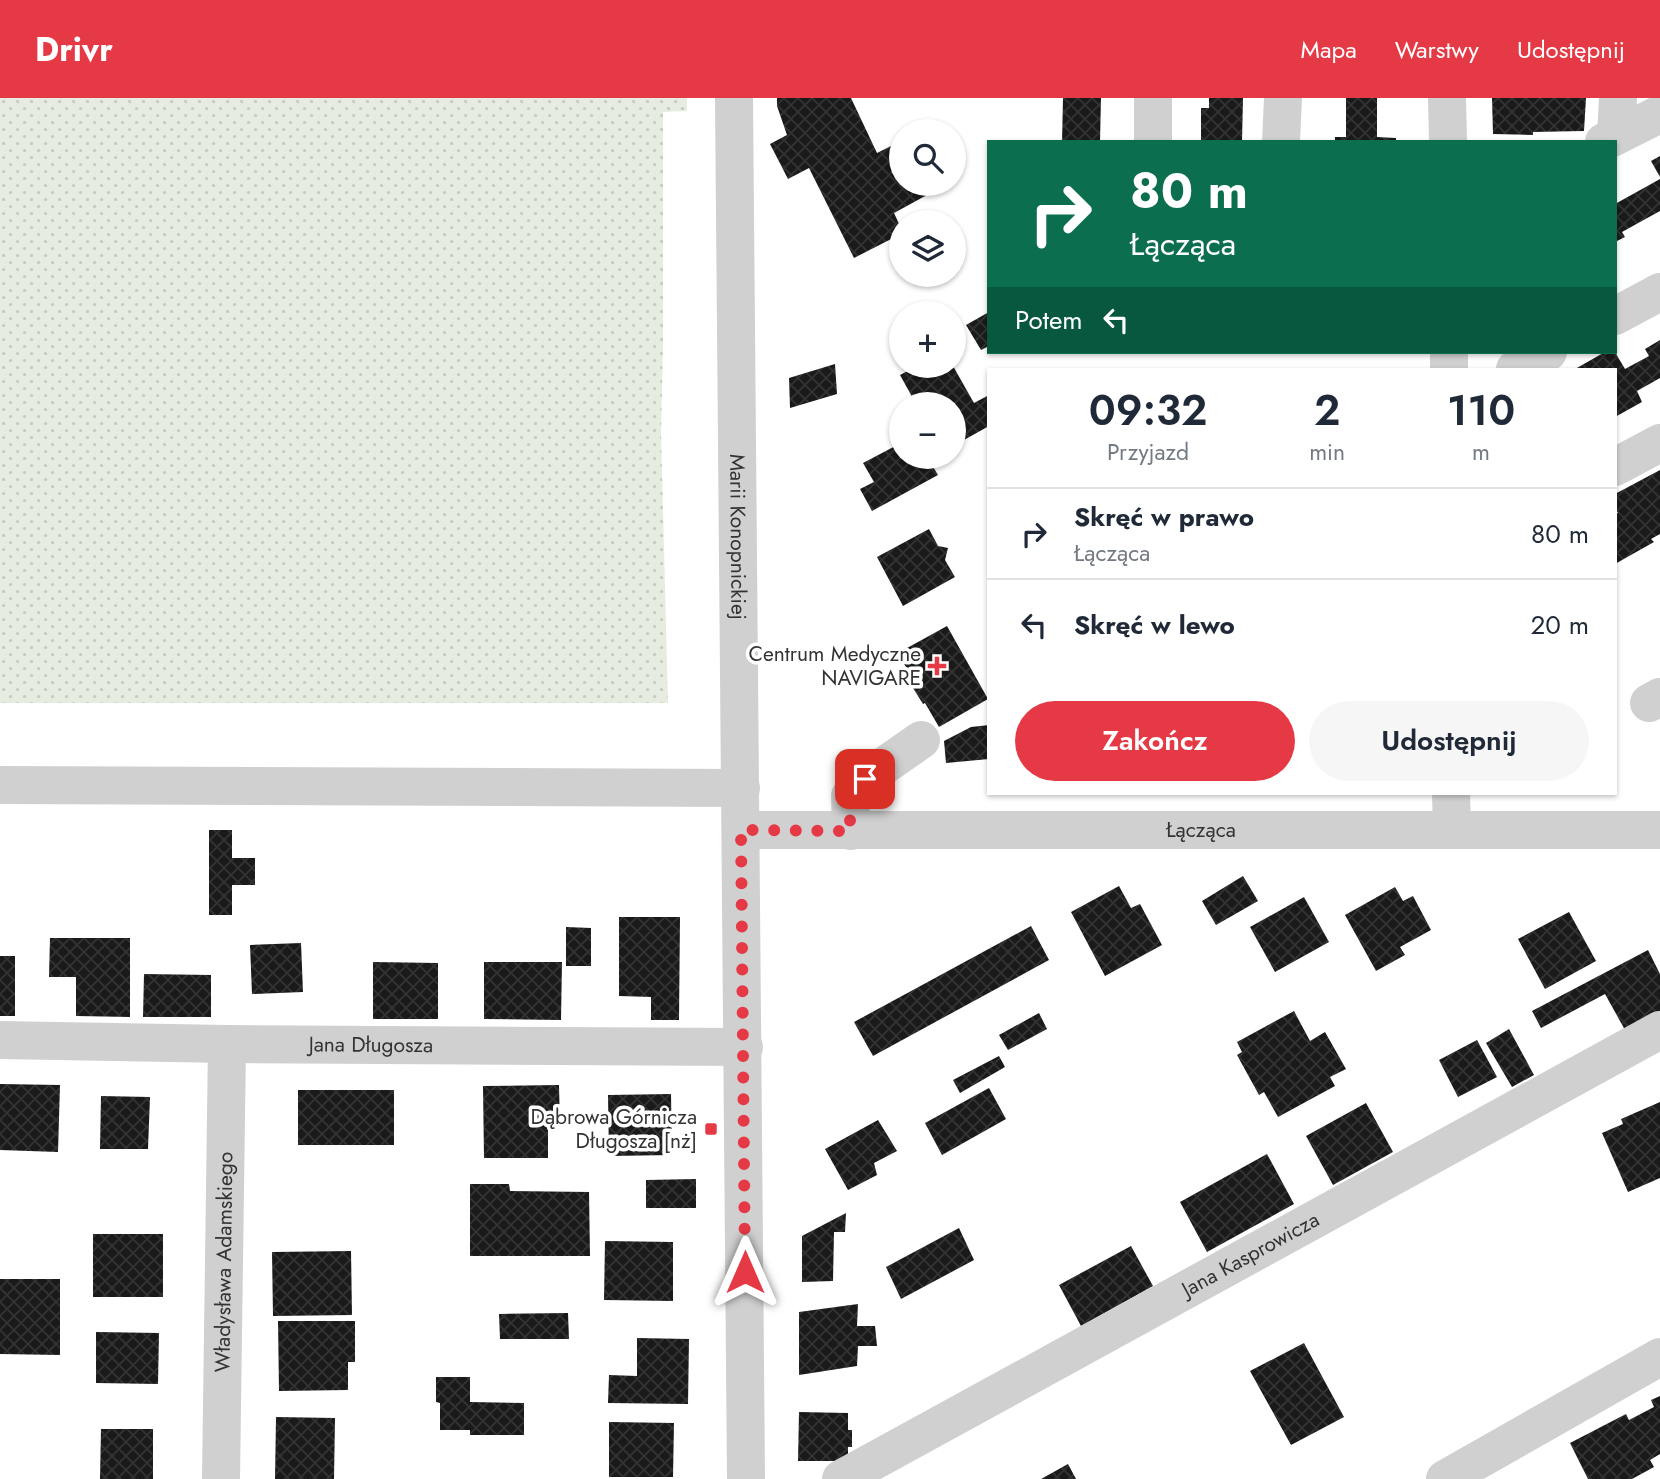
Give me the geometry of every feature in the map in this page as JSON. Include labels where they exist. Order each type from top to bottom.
[{"type":"street","name":"Marii Konopnickiej","points":[[734,98],[746,1479]]},
{"type":"street","points":[[1153,98],[1153,140]]},
{"type":"street","points":[[1281,140],[1283,98]]},
{"type":"street","points":[[1447,98],[1448,140]]},
{"type":"street","points":[[1610,139],[1618,98]]},
{"type":"street","points":[[1610,139],[1660,114]]},
{"type":"street","points":[[1617,315],[1660,292]]},
{"type":"street","points":[[1517,368],[1544,354]]},
{"type":"street","points":[[1617,466],[1660,443]]},
{"type":"street","points":[[850,831],[850,796],[865,779],[921,740]]},
{"type":"street","points":[[0,785],[741,788]]},
{"type":"street","name":"Łącząca","points":[[741,830],[850,831],[1451,811],[1660,830]]},
{"type":"street","name":"Jana Kasprowicza","points":[[841,1479],[1660,1030]]},
{"type":"street","name":"Jana Długosza","points":[[0,1040],[744,1047]]},
{"type":"street","name":"Władysława Adamskiego","points":[[221,1479],[227,1044]]},
{"type":"street","points":[[1444,1479],[1660,1357]]},
{"type":"shaded area","points":[[0,98],[687,98],[687,111],[663,112],[661,433],[668,703],[0,703]]},
{"type":"building","points":[[777,98],[851,98],[877,153],[889,147],[889,196],[925,196],[900,210],[889,210],[889,240],[854,258],[809,168],[788,179],[770,144],[787,135]]},
{"type":"building","points":[[1063,98],[1101,98],[1100,140],[1062,140]]},
{"type":"building","points":[[1209,98],[1243,98],[1242,140],[1201,140],[1201,108],[1209,108]]},
{"type":"building","points":[[1346,98],[1377,98],[1377,137],[1396,140],[1335,140],[1335,137],[1346,137]]},
{"type":"building","points":[[1492,98],[1586,98],[1584,131],[1533,132],[1533,135],[1493,134]]},
{"type":"building","points":[[1660,156],[1660,177],[1651,161]]},
{"type":"building","points":[[1660,179],[1660,211],[1622,232],[1625,237],[1617,241],[1617,203]]},
{"type":"building","points":[[987,313],[987,347],[981,350],[966,325]]},
{"type":"building","points":[[1660,340],[1660,378],[1637,391],[1642,402],[1617,416],[1617,368],[1577,368],[1601,354],[1616,354],[1625,369],[1649,356],[1645,349]]},
{"type":"building","points":[[835,364],[837,394],[790,408],[789,378]]},
{"type":"building","points":[[902,378],[960,378],[974,403],[987,396],[987,427],[966,439],[966,392],[909,392]]},
{"type":"building","points":[[889,449],[889,469],[934,469],[938,475],[872,511],[860,489],[874,482],[863,463]]},
{"type":"building","points":[[1660,470],[1660,534],[1651,539],[1654,542],[1617,563],[1618,513],[1617,493]]},
{"type":"building","points":[[929,529],[938,546],[948,548],[945,560],[955,577],[903,606],[877,557]]},
{"type":"building","name":"Centrum Medyczne NAVIGARE","points":[[947,626],[987,700],[939,727],[908,680],[912,678],[898,653]]},
{"type":"building","points":[[987,725],[987,759],[946,763],[944,741],[971,727]]},
{"type":"building","points":[[209,830],[232,830],[232,858],[255,858],[255,885],[232,885],[232,915],[209,915]]},
{"type":"building","points":[[1243,876],[1258,901],[1216,925],[1202,901]]},
{"type":"building","points":[[1119,886],[1131,908],[1140,904],[1162,945],[1105,976],[1071,912]]},
{"type":"building","points":[[1395,887],[1403,901],[1413,896],[1431,930],[1400,947],[1405,955],[1376,971],[1345,915]]},
{"type":"building","points":[[1304,897],[1329,942],[1275,972],[1250,927]]},
{"type":"building","points":[[1569,912],[1596,961],[1545,989],[1518,939]]},
{"type":"building","points":[[619,917],[680,917],[679,1020],[651,1020],[651,997],[619,996]]},
{"type":"building","points":[[1031,926],[1049,960],[873,1056],[854,1022]]},
{"type":"building","points":[[566,927],[591,928],[591,966],[566,966]]},
{"type":"building","points":[[50,938],[130,938],[130,1017],[76,1016],[76,977],[49,977]]},
{"type":"building","points":[[301,943],[303,992],[252,994],[250,945]]},
{"type":"building","points":[[1648,950],[1660,974],[1660,1013],[1625,1030],[1605,994],[1541,1028],[1532,1011]]},
{"type":"building","points":[[0,956],[15,956],[15,1016],[0,1016]]},
{"type":"building","points":[[373,962],[438,963],[438,1019],[373,1019]]},
{"type":"building","points":[[484,962],[562,962],[561,1020],[484,1019]]},
{"type":"building","points":[[144,974],[211,975],[211,1017],[143,1017]]},
{"type":"building","points":[[1294,1011],[1310,1041],[1325,1032],[1346,1069],[1330,1077],[1335,1086],[1278,1117],[1264,1092],[1259,1095],[1237,1055],[1242,1052],[1237,1042]]},
{"type":"building","points":[[1039,1013],[1047,1029],[1008,1050],[999,1035]]},
{"type":"building","points":[[1509,1029],[1534,1075],[1512,1087],[1486,1043]]},
{"type":"building","points":[[1477,1040],[1497,1077],[1458,1097],[1439,1060]]},
{"type":"building","points":[[999,1056],[1005,1067],[960,1093],[953,1080]]},
{"type":"building","points":[[0,1084],[60,1085],[58,1152],[0,1150]]},
{"type":"building","points":[[559,1085],[560,1126],[548,1126],[548,1158],[484,1158],[483,1086]]},
{"type":"building","points":[[989,1088],[1006,1119],[942,1155],[925,1123]]},
{"type":"building","points":[[298,1090],[394,1090],[394,1145],[298,1145]]},
{"type":"building","points":[[671,1094],[672,1155],[609,1156],[608,1095]]},
{"type":"building","points":[[101,1096],[150,1097],[148,1149],[100,1149]]},
{"type":"building","points":[[1660,1102],[1660,1178],[1628,1192],[1602,1133],[1623,1124],[1621,1119]]},
{"type":"building","points":[[1366,1103],[1393,1152],[1333,1185],[1306,1136]]},
{"type":"building","points":[[878,1120],[897,1151],[874,1163],[877,1175],[848,1190],[825,1149]]},
{"type":"building","points":[[1267,1154],[1294,1204],[1207,1252],[1180,1202]]},
{"type":"building","points":[[696,1179],[696,1208],[646,1208],[646,1180]]},
{"type":"building","points":[[470,1184],[509,1184],[510,1191],[589,1192],[590,1256],[470,1256]]},
{"type":"building","points":[[846,1213],[845,1232],[834,1232],[833,1281],[802,1282],[802,1236]]},
{"type":"building","points":[[959,1228],[974,1260],[901,1299],[886,1267]]},
{"type":"building","points":[[93,1234],[163,1234],[163,1297],[93,1297]]},
{"type":"building","points":[[605,1241],[673,1242],[673,1301],[604,1300]]},
{"type":"building","points":[[1131,1246],[1153,1286],[1081,1326],[1059,1285]]},
{"type":"building","points":[[351,1251],[352,1315],[273,1316],[272,1252]]},
{"type":"building","points":[[0,1279],[60,1279],[60,1355],[0,1354]]},
{"type":"building","points":[[858,1304],[857,1326],[875,1326],[877,1346],[858,1346],[857,1366],[799,1375],[799,1312]]},
{"type":"building","points":[[568,1313],[569,1339],[500,1339],[499,1314]]},
{"type":"building","points":[[278,1321],[355,1321],[355,1362],[348,1362],[348,1390],[279,1391]]},
{"type":"building","points":[[96,1332],[159,1333],[158,1384],[96,1383]]},
{"type":"building","points":[[637,1338],[689,1339],[688,1404],[608,1403],[609,1375],[637,1376]]},
{"type":"building","points":[[1304,1343],[1344,1417],[1291,1445],[1250,1371]]},
{"type":"building","points":[[436,1377],[470,1377],[470,1402],[524,1403],[524,1435],[470,1435],[470,1430],[440,1430]]},
{"type":"building","points":[[1660,1396],[1660,1454],[1650,1460],[1654,1467],[1632,1479],[1588,1479],[1570,1443],[1626,1414],[1629,1420],[1654,1407],[1651,1400]]},
{"type":"building","points":[[799,1412],[848,1413],[852,1447],[848,1447],[848,1461],[798,1461]]},
{"type":"building","points":[[276,1417],[335,1418],[334,1479],[275,1479]]},
{"type":"building","points":[[609,1422],[674,1423],[673,1477],[609,1477]]},
{"type":"building","points":[[101,1429],[153,1429],[153,1479],[100,1479]]},
{"type":"building","points":[[1068,1464],[1076,1479],[1041,1479]]},
{"type":"place","name":"Centrum Medyczne NAVIGARE","points":[[937,666]]},
{"type":"place","name":"Dąbrowa Górnicza Długosza [nż]","points":[[711,1129]]},
{"type":"route","points":[[745,1272],[741,830],[850,831],[850,796],[865,779]]}]
